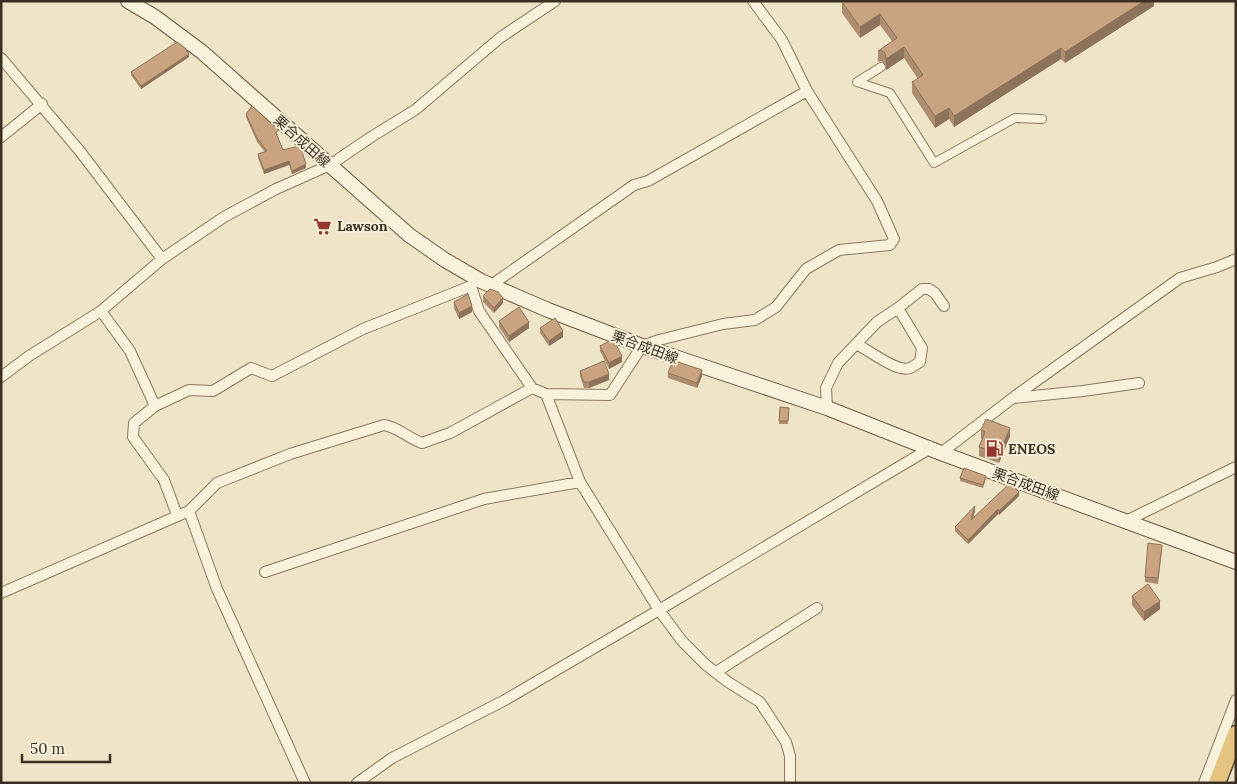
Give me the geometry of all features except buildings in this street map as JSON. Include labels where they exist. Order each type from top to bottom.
[{"type":"highway","points":[[1217,783],[1236,734]]},
{"type":"main road","name":"栗合成田線","points":[[128,1],[202,52],[409,234],[481,284],[642,346],[827,408],[935,451],[1236,562]]},
{"type":"street","points":[[1,377],[29,356],[101,311],[162,259],[224,217],[276,189],[330,165],[415,110],[501,37],[555,1]]},
{"type":"street","points":[[481,284],[479,311],[532,388],[546,394],[610,395],[642,346],[723,324],[755,320],[776,307],[806,269],[838,250],[890,245],[894,239],[878,201],[807,91],[782,40],[753,1]]},
{"type":"street","points":[[1,58],[42,104],[79,150],[162,259]]},
{"type":"street","points":[[881,67],[857,82],[890,93],[934,163],[1015,118],[1042,119]]},
{"type":"street","points":[[177,515],[164,480],[133,437],[134,424],[155,406],[189,390],[212,391],[251,368],[272,376],[363,329],[481,284],[634,185],[648,181],[807,91]]},
{"type":"street","points":[[1,137],[42,104]]},
{"type":"street","points":[[357,783],[392,758],[504,700],[935,451],[1013,398],[1180,278],[1217,268],[1236,259]]},
{"type":"street","points":[[827,408],[826,388],[838,363],[877,322],[922,290],[929,289],[935,292],[944,306]]},
{"type":"street","points":[[856,344],[895,367],[911,368],[920,362],[922,348],[898,308]]},
{"type":"street","points":[[101,311],[130,352],[155,406]]},
{"type":"street","points":[[1013,398],[1139,383]]},
{"type":"street","points":[[2,590],[190,511],[217,483],[290,454],[384,425],[393,426],[411,439],[422,443],[450,433],[532,388]]},
{"type":"street","points":[[546,394],[580,482],[659,610],[682,641],[706,665],[760,702],[786,742],[790,756],[790,783]]},
{"type":"street","points":[[1126,521],[1236,467]]},
{"type":"street","points":[[265,572],[484,499],[580,482]]},
{"type":"street","points":[[190,511],[216,589],[305,783]]},
{"type":"street","points":[[716,672],[817,608]]},
{"type":"street","points":[[1204,783],[1236,700]]},
{"type":"place","name":"Lawson","points":[[323,226]]},
{"type":"place","name":"ENEOS","points":[[994,449]]}]
